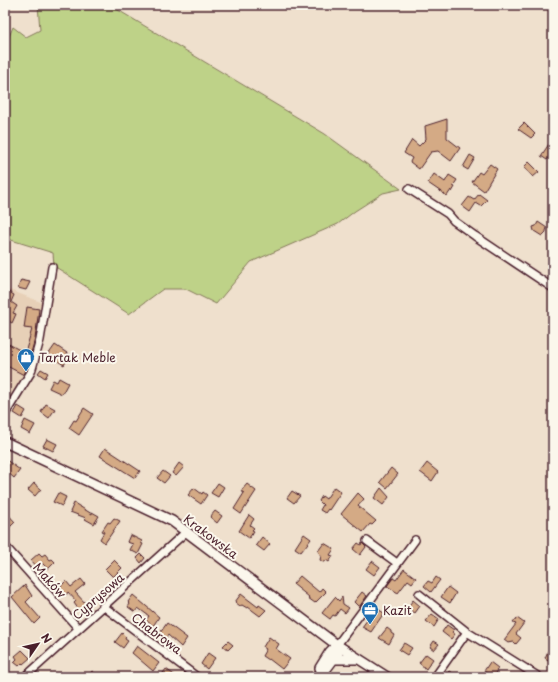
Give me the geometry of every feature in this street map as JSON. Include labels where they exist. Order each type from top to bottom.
[{"type":"street","points":[[409,189],[448,214],[454,221],[475,236],[553,288]]},
{"type":"street","points":[[5,414],[31,372],[40,340],[52,267]]},
{"type":"street","name":"Krakowska","points":[[5,442],[157,514],[187,531],[333,649],[358,659],[387,677]]},
{"type":"street","name":"Cyprysowa","points":[[25,677],[187,531]]},
{"type":"street","points":[[316,677],[333,649],[415,540]]},
{"type":"street","points":[[367,541],[397,563]]},
{"type":"street","name":"Maków","points":[[5,546],[78,628]]},
{"type":"street","points":[[419,594],[467,632],[539,677]]},
{"type":"street","name":"Chabrowa","points":[[104,606],[197,677]]},
{"type":"street","points":[[435,677],[467,632]]},
{"type":"street","points":[[333,649],[358,659]]},
{"type":"shaded area","points":[[5,288],[43,303],[39,340],[30,371],[5,411]]},
{"type":"green space","points":[[38,5],[111,5],[325,134],[401,189],[383,193],[338,224],[251,262],[216,304],[186,289],[163,289],[129,314],[54,266],[53,253],[8,239],[5,229],[5,46],[13,27],[26,37],[40,30]]},
{"type":"building","points":[[447,119],[447,138],[460,148],[451,161],[438,151],[431,152],[419,169],[410,162],[412,158],[404,153],[412,140],[419,146],[426,139],[425,126]]},
{"type":"building","points":[[524,123],[535,134],[531,138],[518,129]]},
{"type":"building","points":[[549,144],[553,147],[553,158],[550,156],[547,160],[541,156]]},
{"type":"building","points":[[470,155],[475,158],[468,170],[463,167]]},
{"type":"building","points":[[529,162],[539,172],[533,177],[524,167]]},
{"type":"building","points":[[490,164],[497,169],[484,191],[472,182],[479,172],[482,174]]},
{"type":"building","points":[[434,174],[445,182],[449,175],[457,180],[453,186],[455,187],[452,192],[451,190],[447,196],[428,183]]},
{"type":"building","points":[[479,194],[487,200],[481,206],[476,203],[470,212],[462,206],[469,197],[474,200]]},
{"type":"building","points":[[538,222],[547,228],[546,232],[542,236],[534,231],[533,227],[536,226]]},
{"type":"building","points":[[21,280],[30,282],[26,290],[18,288]]},
{"type":"building","points":[[7,291],[14,295],[11,302],[17,306],[13,313],[16,314],[12,323],[5,319],[5,295]]},
{"type":"building","points":[[27,307],[39,309],[35,339],[24,375],[5,365],[5,342],[25,353],[32,329],[24,328]]},
{"type":"building","points":[[55,345],[70,355],[64,365],[48,355]]},
{"type":"building","points":[[41,369],[48,373],[45,378],[38,373]]},
{"type":"building","points":[[59,378],[68,383],[62,394],[49,388],[53,380],[57,382]]},
{"type":"building","points":[[46,404],[55,409],[49,418],[41,412]]},
{"type":"building","points":[[18,406],[26,411],[22,418],[14,413]]},
{"type":"building","points":[[84,408],[93,414],[79,435],[69,428],[74,420],[76,421]]},
{"type":"building","points":[[25,420],[35,425],[30,434],[21,429]]},
{"type":"building","points":[[47,439],[57,444],[53,451],[43,446]]},
{"type":"building","points":[[105,448],[140,471],[135,478],[100,456]]},
{"type":"building","points":[[5,459],[20,470],[14,478],[5,470]]},
{"type":"building","points":[[179,463],[184,467],[176,476],[172,473]]},
{"type":"building","points":[[427,463],[438,472],[432,481],[420,472]]},
{"type":"building","points":[[391,468],[398,474],[387,488],[380,482]]},
{"type":"building","points":[[163,471],[170,476],[164,483],[157,478]]},
{"type":"building","points":[[34,483],[41,489],[35,496],[28,490]]},
{"type":"building","points":[[218,483],[224,487],[218,497],[211,493]]},
{"type":"building","points":[[247,484],[256,491],[241,514],[234,509],[244,493],[241,491]]},
{"type":"building","points":[[334,487],[341,492],[329,510],[328,509],[325,513],[320,510],[323,505],[319,501],[322,496],[326,499]]},
{"type":"building","points":[[194,488],[202,494],[203,492],[207,495],[201,504],[188,495]]},
{"type":"building","points":[[381,488],[389,497],[383,505],[374,498]]},
{"type":"building","points":[[292,491],[300,496],[294,503],[287,498]]},
{"type":"building","points":[[58,493],[66,497],[62,506],[53,502]]},
{"type":"building","points":[[358,493],[364,499],[358,506],[376,521],[372,525],[370,524],[363,532],[341,514]]},
{"type":"building","points":[[74,503],[92,514],[92,512],[99,516],[94,524],[85,519],[86,518],[70,512]]},
{"type":"building","points":[[5,511],[15,522],[10,527],[5,521]]},
{"type":"building","points":[[215,511],[222,516],[217,523],[210,517]]},
{"type":"building","points":[[249,515],[254,519],[250,525],[254,528],[252,530],[254,531],[249,538],[239,531]]},
{"type":"building","points":[[114,518],[120,521],[105,543],[100,539],[104,532],[102,531],[108,522],[110,523]]},
{"type":"building","points":[[304,534],[311,539],[301,552],[295,548]]},
{"type":"building","points":[[130,535],[142,541],[141,543],[143,544],[138,554],[130,550],[133,544],[127,542]]},
{"type":"building","points":[[262,537],[270,544],[264,551],[256,545]]},
{"type":"building","points":[[324,543],[334,549],[330,555],[333,556],[329,562],[326,560],[323,562],[320,560],[321,556],[318,551]]},
{"type":"building","points":[[358,543],[361,545],[362,543],[366,547],[360,555],[353,549]]},
{"type":"building","points":[[39,553],[42,556],[45,554],[50,560],[52,559],[55,562],[48,569],[42,563],[38,568],[31,560]]},
{"type":"building","points":[[141,554],[145,558],[141,563],[137,558]]},
{"type":"building","points":[[114,560],[122,568],[113,577],[105,569]]},
{"type":"building","points":[[372,561],[380,567],[374,575],[366,569]]},
{"type":"building","points":[[404,569],[416,578],[412,583],[408,580],[398,593],[387,586],[393,578],[396,580]]},
{"type":"building","points":[[300,576],[319,592],[322,588],[326,592],[315,603],[293,584]]},
{"type":"building","points":[[436,577],[440,580],[431,592],[424,586],[428,581],[432,583]]},
{"type":"building","points":[[81,579],[85,584],[75,592],[86,604],[79,610],[74,603],[76,601],[68,592],[66,595],[59,588],[66,581],[71,587]]},
{"type":"building","points":[[25,585],[32,596],[26,602],[40,618],[34,624],[12,597]]},
{"type":"building","points":[[448,587],[456,593],[450,603],[441,597]]},
{"type":"building","points":[[362,592],[367,596],[359,607],[354,602]]},
{"type":"building","points":[[241,594],[258,607],[259,605],[266,610],[260,616],[248,607],[247,608],[242,605],[240,606],[235,602]]},
{"type":"building","points":[[133,595],[159,617],[153,626],[146,620],[149,616],[138,608],[135,612],[128,607],[130,604],[128,602]]},
{"type":"building","points":[[335,597],[339,601],[342,597],[343,604],[349,608],[345,613],[340,609],[335,616],[333,615],[330,619],[322,613]]},
{"type":"building","points":[[413,600],[420,606],[415,613],[407,608]]},
{"type":"building","points":[[376,608],[384,613],[371,632],[362,627]]},
{"type":"building","points":[[432,614],[439,619],[434,627],[426,621]]},
{"type":"building","points":[[517,618],[524,623],[516,634],[521,638],[516,644],[514,642],[508,643],[504,640],[516,624],[513,623]]},
{"type":"building","points":[[167,623],[187,638],[181,647],[168,635],[166,638],[160,633]]},
{"type":"building","points":[[447,625],[454,630],[452,632],[455,634],[451,639],[442,632]]},
{"type":"building","points":[[387,628],[394,635],[389,644],[379,638]]},
{"type":"building","points":[[122,633],[128,641],[123,648],[115,642]]},
{"type":"building","points":[[269,637],[279,644],[276,649],[290,659],[282,669],[269,659],[268,660],[262,656],[266,649],[263,647]]},
{"type":"building","points":[[228,641],[233,645],[228,650],[223,646]]},
{"type":"building","points":[[434,641],[439,644],[434,650],[430,647]]},
{"type":"building","points":[[404,643],[412,648],[407,655],[399,650]]},
{"type":"building","points":[[137,646],[159,663],[153,671],[132,653]]},
{"type":"building","points":[[22,650],[30,658],[19,666],[14,662],[17,659],[15,656]]},
{"type":"building","points":[[548,651],[553,654],[553,663],[545,658]]},
{"type":"building","points":[[208,653],[215,658],[207,669],[201,664]]},
{"type":"building","points":[[426,654],[433,659],[426,669],[419,663]]},
{"type":"building","points":[[490,662],[498,668],[493,677],[484,671]]},
{"type":"building","points":[[166,669],[177,677],[160,677]]},
{"type":"building","points":[[92,671],[100,677],[87,677]]},
{"type":"building","points":[[449,671],[458,677],[444,677]]},
{"type":"place","name":"Tartak Meble","points":[[26,372]]},
{"type":"place","name":"Kazit","points":[[370,625]]}]
